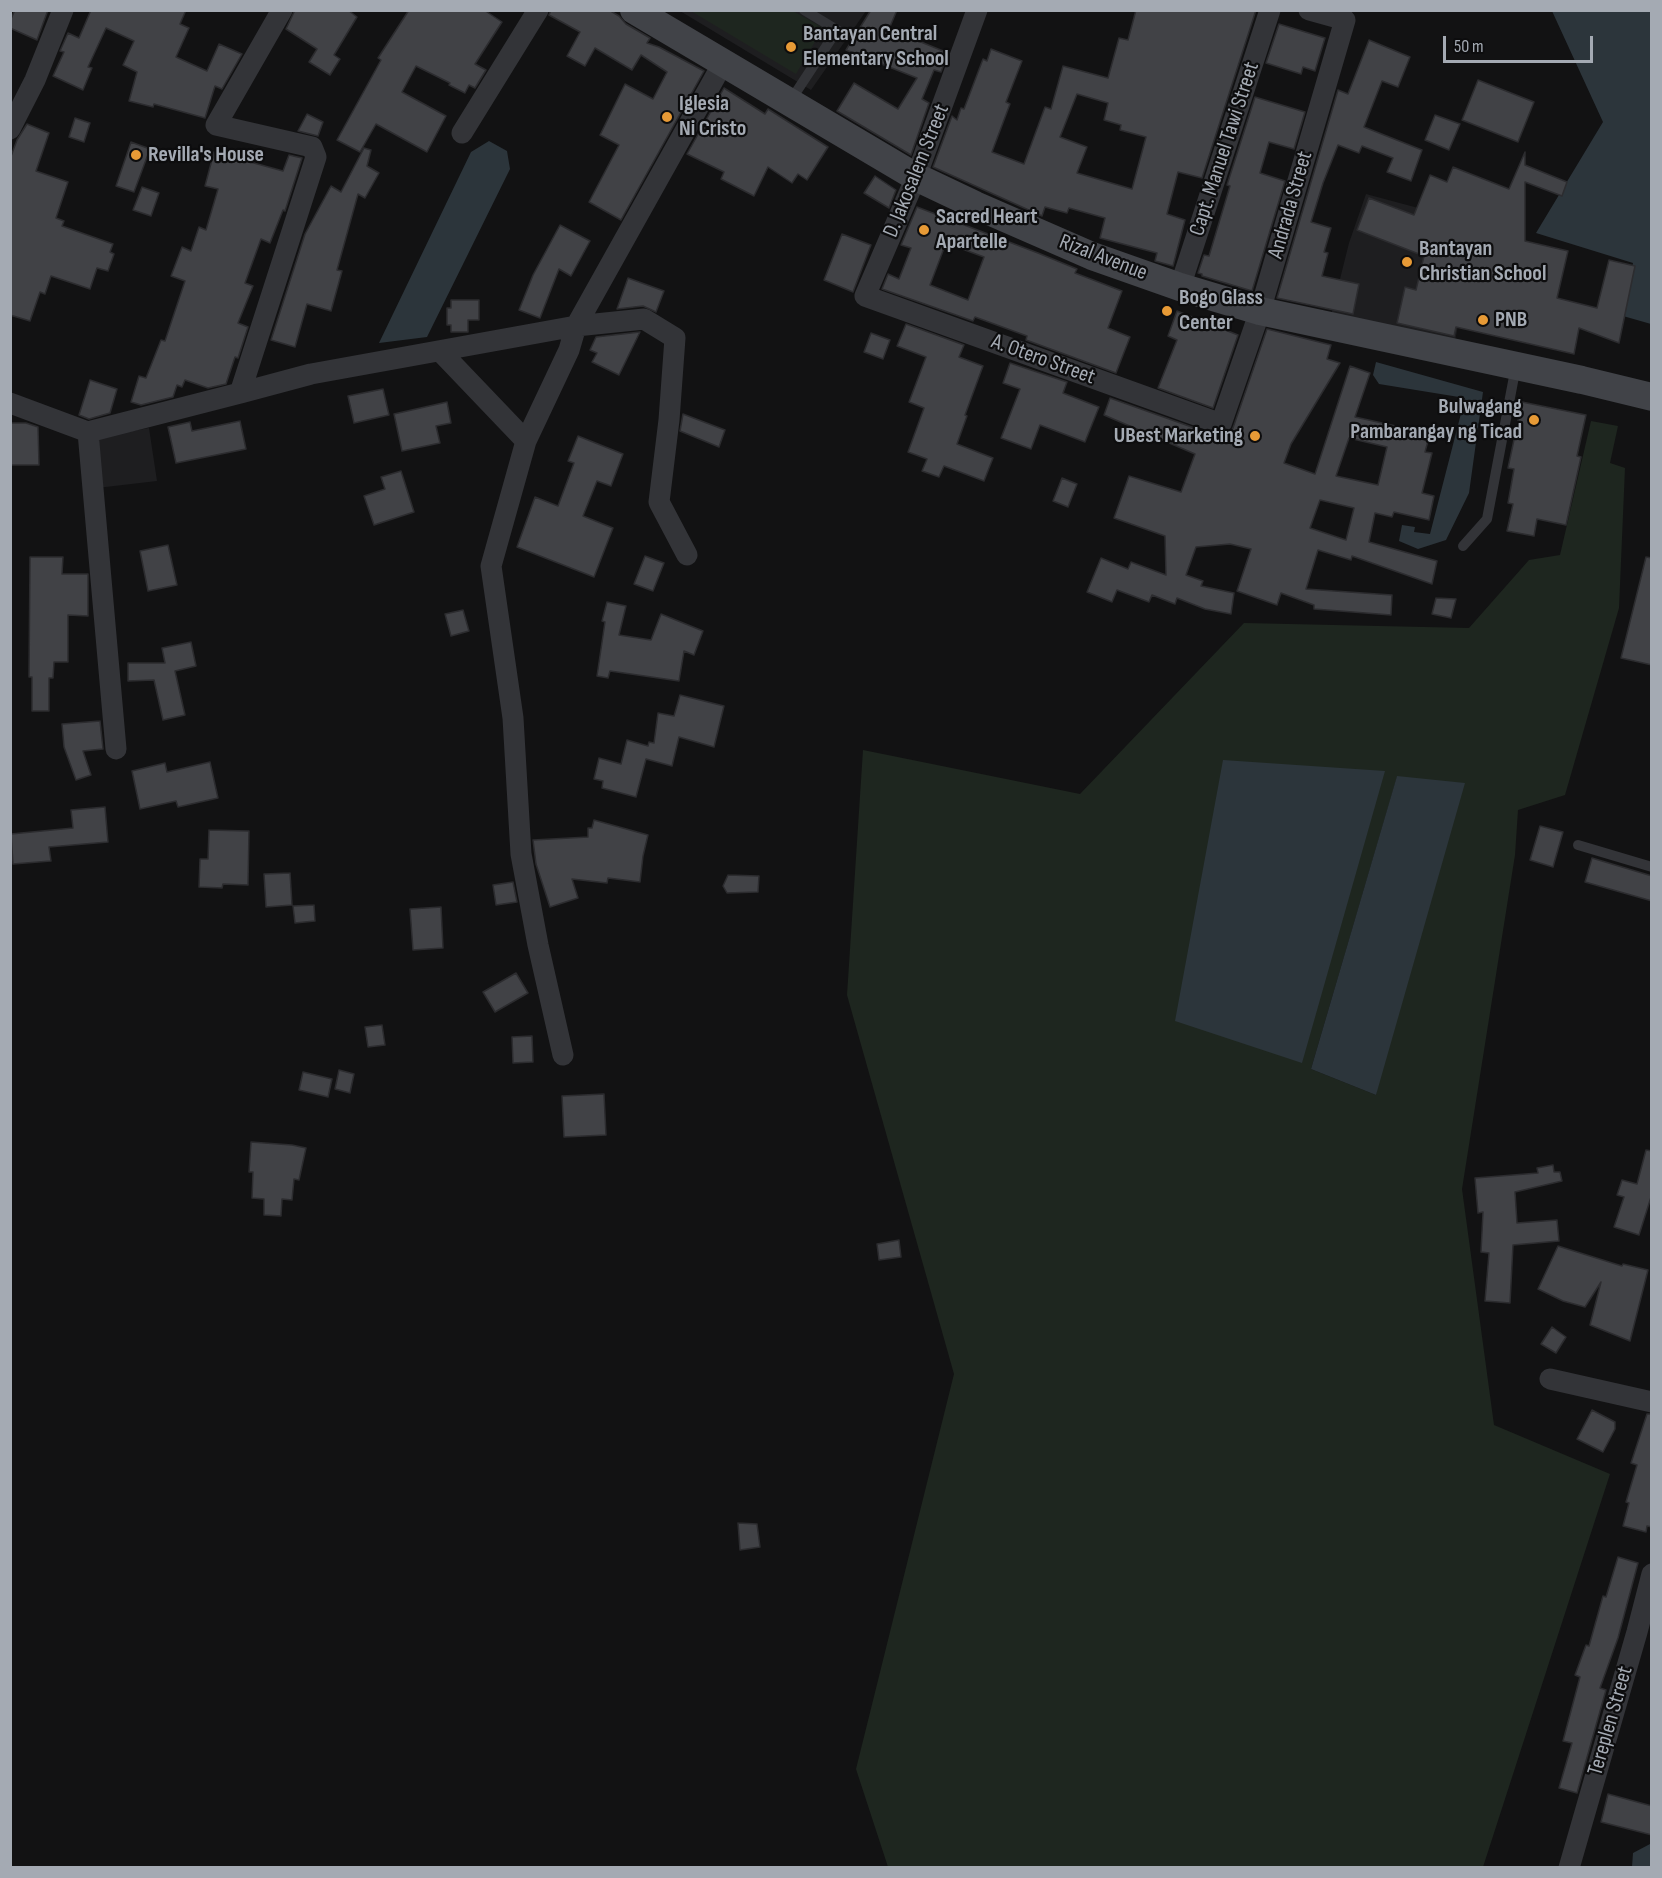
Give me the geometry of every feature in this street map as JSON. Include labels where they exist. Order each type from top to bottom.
[{"type":"main road","name":"Rizal Avenue","points":[[635,11],[916,177],[1092,256],[1180,287],[1260,311],[1647,396]]},
{"type":"street","points":[[10,129],[35,80],[63,10]]},
{"type":"street","points":[[240,393],[316,157],[312,147],[216,125],[282,10]]},
{"type":"street","points":[[462,133],[538,10]]},
{"type":"street","name":"D. Jakosalem Street","points":[[866,296],[916,177],[977,10]]},
{"type":"street","name":"Capt. Manuel Tawi Street","points":[[1180,287],[1270,10]]},
{"type":"street","name":"Andrada Street","points":[[1221,424],[1260,311],[1345,20],[1309,10]]},
{"type":"street","points":[[563,1055],[538,945],[521,854],[513,718],[491,566],[526,441],[569,350],[576,326],[723,63]]},
{"type":"street","name":"A. Otero Street","points":[[866,296],[1221,424]]},
{"type":"street","points":[[10,403],[88,432],[311,374],[576,326],[644,319],[675,338],[669,420],[659,502],[687,555]]},
{"type":"street","points":[[440,351],[526,441]]},
{"type":"street","points":[[88,432],[116,749]]},
{"type":"street","points":[[1550,1379],[1652,1402]]},
{"type":"street","name":"Tereplen Street","points":[[1569,1868],[1598,1761],[1644,1634],[1652,1574]]},
{"type":"lane","points":[[789,102],[837,30],[804,10]]},
{"type":"lane","points":[[1463,546],[1488,519],[1516,366]]},
{"type":"lane","points":[[1578,844],[1652,867]]},
{"type":"shaded area","name":"Bantayan Central Elementary School","points":[[680,11],[866,11],[811,90]]},
{"type":"shaded area","points":[[691,11],[793,11],[823,28],[796,74]]},
{"type":"shaded area","points":[[1552,11],[1651,11],[1651,324],[1623,316],[1633,263],[1536,233],[1603,122]]},
{"type":"shaded area","points":[[489,141],[507,151],[510,169],[427,337],[379,343],[471,152]]},
{"type":"shaded area","name":"Bantayan Christian School","points":[[1366,194],[1478,224],[1455,341],[1331,315],[1349,243]]},
{"type":"shaded area","points":[[1376,362],[1483,392],[1469,493],[1446,540],[1418,549],[1399,541],[1402,525],[1415,527],[1414,532],[1430,534],[1465,398],[1379,384],[1373,375]]},
{"type":"shaded area","points":[[1591,421],[1618,426],[1610,463],[1625,468],[1619,608],[1565,795],[1518,810],[1515,855],[1462,1189],[1494,1425],[1610,1474],[1483,1867],[888,1867],[856,1769],[954,1374],[847,995],[863,750],[1080,794],[1244,623],[1469,628],[1529,560],[1560,555]],"holes":[[[1397,777],[1376,1095],[1311,1069]]]},
{"type":"shaded area","points":[[149,428],[157,481],[97,488],[92,438]]},
{"type":"shaded area","points":[[1223,760],[1385,771],[1302,1063],[1175,1021]]},
{"type":"shaded area","points":[[1397,776],[1465,783],[1376,1095],[1311,1069]]},
{"type":"shaded area","points":[[1650,1844],[1651,1867],[1632,1867],[1633,1853]]},
{"type":"building","points":[[15,10],[48,10],[37,40],[10,28],[10,21]]},
{"type":"building","points":[[91,10],[186,10],[180,24],[189,28],[176,57],[207,71],[219,44],[242,54],[222,89],[215,86],[205,118],[154,104],[153,107],[129,101],[137,72],[123,65],[134,41],[106,28],[88,67],[92,68],[83,90],[53,76],[64,52],[60,51],[68,33],[79,38]]},
{"type":"building","points":[[295,10],[348,10],[357,17],[334,55],[340,59],[330,75],[309,62],[317,49],[286,29]]},
{"type":"building","points":[[409,10],[484,10],[502,22],[475,64],[486,70],[475,88],[469,85],[465,93],[416,66],[402,92],[446,116],[427,152],[376,124],[360,152],[337,140],[381,60],[378,58]]},
{"type":"building","points":[[551,10],[609,10],[626,24],[650,38],[647,43],[704,71],[621,220],[589,202],[619,145],[600,135],[625,84],[653,99],[667,72],[641,55],[632,70],[595,48],[585,66],[567,56],[580,32],[549,15]]},
{"type":"building","points":[[871,10],[897,10],[889,29],[948,53],[941,72],[934,70],[922,99],[929,103],[911,155],[837,111],[854,83],[898,109],[917,78],[846,50]]},
{"type":"building","points":[[1136,10],[1256,10],[1202,178],[1178,172],[1167,214],[1185,220],[1173,266],[1155,261],[1157,253],[1100,238],[1105,218],[1069,208],[1067,213],[1045,207],[1042,216],[933,167],[952,116],[957,120],[961,108],[964,109],[983,59],[987,61],[991,49],[1022,61],[1006,102],[1010,104],[992,152],[1024,164],[1045,107],[1051,109],[1063,66],[1108,78],[1119,38],[1128,40]],"holes":[[[1077,94],[1108,103],[1104,120],[1121,125],[1120,130],[1146,137],[1132,189],[1077,173],[1087,147],[1060,137]]]},
{"type":"building","points":[[1279,24],[1325,38],[1315,71],[1303,67],[1301,74],[1266,63]]},
{"type":"building","points":[[1369,40],[1410,57],[1398,87],[1382,81],[1364,127],[1422,150],[1411,181],[1387,172],[1393,158],[1362,146],[1359,153],[1338,145],[1311,222],[1331,228],[1324,252],[1328,253],[1322,276],[1359,284],[1353,314],[1277,298],[1338,90],[1348,94]]},
{"type":"building","points":[[1478,80],[1534,102],[1518,142],[1462,120]]},
{"type":"building","points":[[724,88],[765,114],[768,109],[828,147],[807,180],[798,174],[792,183],[768,167],[754,196],[721,179],[724,172],[687,154]]},
{"type":"building","points":[[1255,97],[1305,112],[1294,149],[1269,142],[1260,173],[1285,181],[1252,291],[1198,273],[1204,255],[1209,256],[1230,186],[1227,185]]},
{"type":"building","points":[[307,114],[323,122],[318,136],[298,131]]},
{"type":"building","points":[[1435,115],[1460,124],[1449,150],[1425,140]]},
{"type":"building","points":[[75,118],[90,123],[84,142],[69,137]]},
{"type":"building","points":[[27,124],[49,133],[36,171],[68,182],[56,218],[64,221],[62,226],[113,244],[110,252],[114,254],[108,271],[97,268],[90,289],[51,276],[45,294],[40,292],[30,321],[10,315],[10,159],[17,140]]},
{"type":"building","points":[[131,142],[150,149],[134,192],[116,186]]},
{"type":"building","points":[[364,148],[371,150],[367,166],[379,173],[365,198],[358,194],[337,270],[342,271],[331,311],[307,304],[295,347],[271,340],[305,234],[331,186],[341,192]]},
{"type":"building","points":[[214,152],[283,171],[289,155],[302,158],[285,211],[283,210],[270,243],[261,239],[245,283],[253,286],[238,323],[248,327],[238,358],[235,357],[226,384],[208,388],[185,380],[182,387],[177,385],[173,397],[141,405],[131,402],[139,376],[146,378],[161,340],[165,341],[185,281],[171,276],[182,247],[191,251],[199,227],[206,230],[218,189],[205,186]]},
{"type":"building","points":[[1525,152],[1525,165],[1567,182],[1562,196],[1525,182],[1525,241],[1568,251],[1557,298],[1597,308],[1609,260],[1635,266],[1619,343],[1579,328],[1574,354],[1456,327],[1454,336],[1397,323],[1405,287],[1416,290],[1424,256],[1357,230],[1369,198],[1414,215],[1430,175],[1447,182],[1453,167],[1509,189]]},
{"type":"building","points":[[875,176],[896,190],[889,208],[864,193]]},
{"type":"building","points":[[142,187],[159,193],[151,216],[133,210]]},
{"type":"building","points":[[917,207],[1038,253],[1077,269],[1075,273],[1122,291],[1108,328],[1130,337],[1116,373],[1026,340],[1027,336],[975,317],[973,321],[882,289],[888,274],[899,279],[911,248],[901,245]],"holes":[[[946,243],[984,257],[968,300],[930,285]]]},
{"type":"building","points":[[560,225],[590,241],[571,276],[559,269],[540,318],[519,310],[533,275]]},
{"type":"building","points":[[842,234],[871,245],[853,292],[824,280]]},
{"type":"building","points":[[628,278],[664,291],[656,312],[643,306],[617,309]]},
{"type":"building","points":[[451,300],[479,300],[479,320],[468,320],[468,332],[451,332],[451,325],[447,325],[447,308],[451,308]]},
{"type":"building","points":[[1177,311],[1238,335],[1213,408],[1158,388],[1177,340],[1168,336]]},
{"type":"building","points":[[906,324],[964,345],[959,357],[983,366],[957,444],[993,458],[984,481],[944,466],[939,477],[922,471],[927,459],[908,452],[924,408],[909,402],[926,357],[897,346]]},
{"type":"building","points":[[1267,329],[1331,345],[1327,359],[1340,363],[1291,444],[1284,463],[1315,474],[1350,366],[1370,373],[1355,417],[1423,432],[1421,439],[1428,441],[1425,452],[1432,453],[1422,493],[1434,496],[1429,520],[1394,512],[1392,517],[1375,513],[1369,542],[1437,561],[1432,584],[1352,556],[1351,560],[1318,550],[1306,589],[1392,595],[1391,615],[1314,609],[1314,605],[1281,593],[1277,605],[1237,591],[1251,549],[1230,544],[1196,547],[1186,575],[1203,581],[1201,586],[1234,593],[1231,614],[1205,609],[1177,598],[1175,604],[1152,595],[1149,602],[1117,590],[1112,602],[1087,592],[1101,558],[1128,569],[1131,562],[1166,575],[1165,536],[1114,518],[1129,476],[1181,492],[1195,454],[1104,415],[1110,398],[1217,436],[1230,433]],"holes":[[[1349,438],[1387,447],[1378,485],[1336,476]],[[1320,500],[1354,508],[1346,540],[1310,528]]]},
{"type":"building","points":[[640,332],[619,375],[592,362],[597,353],[590,350],[596,337]]},
{"type":"building","points":[[871,333],[890,340],[883,359],[864,352]]},
{"type":"building","points":[[1010,363],[1067,382],[1063,393],[1099,407],[1085,442],[1040,425],[1031,449],[1001,438],[1020,389],[1003,383]]},
{"type":"building","points":[[90,380],[117,389],[110,413],[89,419],[79,415]]},
{"type":"building","points":[[383,389],[389,415],[354,423],[348,396]]},
{"type":"building","points":[[447,402],[451,423],[436,426],[440,443],[402,451],[394,414]]},
{"type":"building","points":[[1522,402],[1586,415],[1577,456],[1581,457],[1566,525],[1537,519],[1534,536],[1507,531],[1513,504],[1508,503],[1514,469],[1508,468]]},
{"type":"building","points":[[683,414],[725,430],[719,447],[680,431]]},
{"type":"building","points":[[240,421],[246,449],[176,463],[168,427],[190,422],[192,431]]},
{"type":"building","points":[[11,423],[26,423],[38,427],[39,465],[11,465]]},
{"type":"building","points":[[578,436],[623,454],[611,486],[597,481],[583,516],[613,528],[594,577],[517,547],[535,497],[558,506],[574,463],[568,461]]},
{"type":"building","points":[[401,471],[414,512],[374,525],[364,496],[385,489],[381,477]]},
{"type":"building","points":[[1062,478],[1077,484],[1068,507],[1053,501]]},
{"type":"building","points":[[168,545],[177,585],[148,591],[140,551]]},
{"type":"building","points":[[645,556],[664,563],[653,591],[634,584]]},
{"type":"building","points":[[30,557],[63,557],[62,574],[88,574],[88,616],[68,615],[68,662],[54,662],[53,678],[49,678],[49,711],[32,711],[32,677],[29,677]]},
{"type":"building","points":[[1646,557],[1652,558],[1652,665],[1621,658]]},
{"type":"building","points":[[1436,598],[1456,599],[1451,618],[1432,614]]},
{"type":"building","points":[[607,602],[626,606],[619,635],[651,640],[661,614],[703,631],[694,655],[684,651],[679,681],[610,671],[608,678],[597,676],[605,622],[602,621]]},
{"type":"building","points":[[463,610],[469,631],[451,636],[445,614]]},
{"type":"building","points":[[191,642],[196,666],[175,671],[185,715],[163,720],[154,680],[128,681],[128,663],[165,663],[162,648]]},
{"type":"building","points":[[680,695],[724,706],[714,747],[679,737],[672,766],[646,759],[636,797],[602,788],[603,781],[594,779],[599,758],[621,764],[627,740],[648,746],[649,742],[654,743],[658,713],[674,716]]},
{"type":"building","points":[[100,721],[103,749],[83,751],[91,775],[76,780],[64,747],[62,724]]},
{"type":"building","points":[[210,762],[218,798],[178,807],[176,801],[140,809],[132,771],[165,763],[167,772]]},
{"type":"building","points":[[105,807],[108,842],[49,847],[51,861],[13,864],[11,834],[73,828],[71,810]]},
{"type":"building","points":[[594,820],[648,835],[640,882],[608,878],[607,883],[572,879],[578,898],[550,907],[536,864],[533,840],[588,837],[588,828],[592,828]]},
{"type":"building","points":[[1540,826],[1563,832],[1553,867],[1530,860]]},
{"type":"building","points":[[209,830],[249,831],[248,885],[223,884],[222,888],[199,887],[200,859],[208,859]]},
{"type":"building","points":[[1592,858],[1652,876],[1652,901],[1585,882]]},
{"type":"building","points":[[290,873],[292,905],[266,907],[264,874]]},
{"type":"building","points":[[728,875],[759,876],[758,892],[727,893],[723,886]]},
{"type":"building","points":[[513,882],[517,902],[496,905],[493,885]]},
{"type":"building","points":[[314,905],[315,921],[295,923],[293,906]]},
{"type":"building","points":[[441,907],[443,948],[413,950],[410,909]]},
{"type":"building","points":[[516,973],[528,993],[495,1012],[483,992]]},
{"type":"building","points":[[382,1025],[385,1045],[368,1047],[365,1027]]},
{"type":"building","points":[[532,1036],[533,1062],[513,1063],[512,1037]]},
{"type":"building","points":[[339,1070],[354,1074],[350,1093],[335,1089]]},
{"type":"building","points":[[303,1072],[332,1079],[328,1097],[299,1090]]},
{"type":"building","points":[[604,1094],[606,1135],[564,1137],[562,1096]]},
{"type":"building","points":[[251,1142],[306,1148],[299,1180],[294,1179],[292,1200],[282,1199],[281,1216],[264,1215],[264,1199],[252,1198],[253,1172],[249,1172]]},
{"type":"building","points":[[1646,1150],[1652,1151],[1652,1194],[1639,1235],[1614,1227],[1624,1197],[1617,1195],[1622,1180],[1637,1184]]},
{"type":"building","points":[[1553,1165],[1554,1172],[1560,1172],[1562,1181],[1515,1192],[1517,1223],[1557,1220],[1559,1241],[1513,1245],[1510,1303],[1485,1301],[1489,1253],[1481,1252],[1483,1212],[1478,1213],[1475,1178],[1538,1173],[1537,1168]]},
{"type":"building","points":[[899,1240],[901,1257],[879,1260],[877,1244]]},
{"type":"building","points":[[1558,1246],[1622,1266],[1623,1264],[1648,1270],[1630,1341],[1590,1325],[1601,1282],[1585,1307],[1563,1301],[1538,1289]]},
{"type":"building","points":[[1552,1327],[1566,1337],[1556,1353],[1541,1344]]},
{"type":"building","points":[[1592,1410],[1615,1422],[1615,1429],[1603,1452],[1577,1439]]},
{"type":"building","points":[[1647,1414],[1652,1414],[1652,1527],[1647,1526],[1646,1532],[1623,1526],[1629,1503],[1626,1502],[1637,1465],[1631,1463]]},
{"type":"building","points":[[738,1523],[757,1524],[760,1547],[740,1550]]},
{"type":"building","points":[[1618,1557],[1638,1563],[1618,1638],[1600,1688],[1606,1690],[1577,1793],[1559,1788],[1572,1743],[1563,1741],[1580,1677],[1575,1675],[1586,1645],[1589,1646],[1603,1596],[1606,1597]]},
{"type":"building","points":[[1608,1794],[1652,1806],[1652,1835],[1601,1822]]},
{"type":"place","name":"Bantayan Central Elementary School","points":[[791,47]]},
{"type":"place","name":"Iglesia Ni Cristo","points":[[667,117]]},
{"type":"place","name":"Revilla's House","points":[[136,155]]},
{"type":"place","name":"Sacred Heart Apartelle","points":[[924,230]]},
{"type":"place","name":"Bantayan Christian School","points":[[1407,262]]},
{"type":"place","name":"Bogo Glass Center","points":[[1167,311]]},
{"type":"place","name":"PNB","points":[[1483,320]]},
{"type":"place","name":"Bulwagang Pambarangay ng Ticad","points":[[1534,420]]},
{"type":"place","name":"UBest Marketing","points":[[1255,436]]}]
